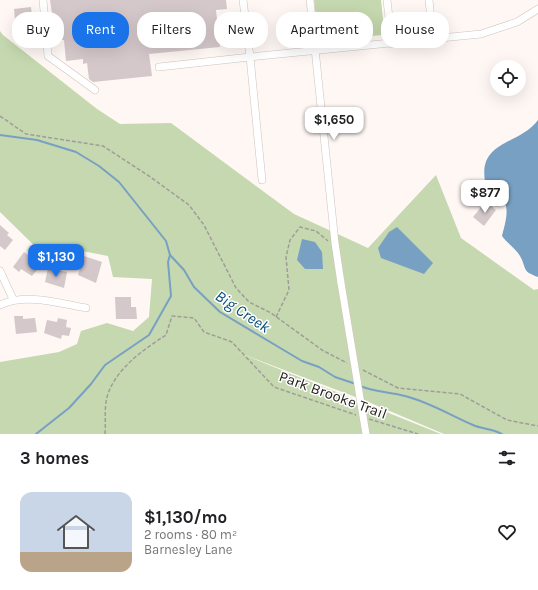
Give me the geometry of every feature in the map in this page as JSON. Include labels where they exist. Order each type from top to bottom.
[{"type":"street","points":[[43,0],[48,56],[95,90]]},
{"type":"street","points":[[244,0],[262,180]]},
{"type":"street","points":[[310,0],[335,244],[366,434]]},
{"type":"street","points":[[387,0],[388,12]]},
{"type":"street","points":[[429,0],[430,12]]},
{"type":"street","points":[[449,37],[481,34],[517,22],[538,9]]},
{"type":"street","points":[[159,67],[381,45]]},
{"type":"street","points":[[0,271],[13,299]]},
{"type":"street","points":[[0,305],[13,299],[26,299],[86,308]]},
{"type":"path","points":[[0,116],[26,134],[102,146],[189,205],[204,225],[236,288],[249,302],[276,317],[322,350],[350,364]]},
{"type":"path","points":[[276,317],[289,290],[286,257],[290,240],[300,226],[316,231],[335,244]]},
{"type":"path","name":"Park Brooke Trail","points":[[105,434],[106,398],[116,376],[149,346],[166,335],[172,316],[194,318],[204,332],[232,342],[274,387],[362,416]]},
{"type":"path","points":[[356,367],[398,388],[460,394],[507,420],[538,426]]},
{"type":"path","name":"Park Brooke Trail","points":[[369,419],[418,434]]},
{"type":"green space","points":[[314,0],[381,0],[382,12],[381,12],[381,35],[373,36],[373,12],[315,12]]},
{"type":"green space","points":[[0,31],[12,42],[12,48],[20,48],[97,109],[120,124],[171,123],[294,214],[368,248],[436,175],[461,238],[534,290],[538,289],[538,434],[444,434],[366,401],[234,351],[441,434],[0,434],[0,362],[59,352],[77,344],[81,331],[107,323],[133,331],[149,317],[152,279],[113,277],[108,256],[77,250],[46,257],[0,212]]},
{"type":"water","points":[[538,120],[538,277],[529,273],[525,269],[518,253],[502,236],[506,220],[505,204],[499,195],[486,186],[484,171],[487,160],[493,152],[530,128]]},
{"type":"water","points":[[397,227],[433,263],[424,274],[381,258],[378,248],[389,232]]},
{"type":"water","points":[[302,239],[315,242],[322,252],[323,269],[305,269],[297,260]]},
{"type":"building","points":[[50,0],[226,0],[227,9],[216,10],[216,12],[214,12],[214,48],[149,54],[152,76],[93,82],[89,79],[87,63],[83,64],[83,59],[66,61],[64,12],[52,12]]},
{"type":"building","points":[[31,7],[32,12],[14,12],[14,9]]},
{"type":"building","points":[[486,201],[496,210],[484,226],[473,217]]},
{"type":"building","points":[[0,225],[9,233],[7,235],[13,240],[5,250],[0,246]]},
{"type":"building","points":[[24,252],[41,265],[32,276],[21,269],[19,272],[13,267]]},
{"type":"building","points":[[84,256],[102,262],[96,283],[78,275]]},
{"type":"building","points":[[48,268],[67,272],[64,288],[45,282]]},
{"type":"building","points":[[115,297],[131,297],[131,307],[136,307],[137,319],[116,319]]},
{"type":"building","points":[[14,316],[23,316],[23,319],[35,318],[37,332],[16,334]]},
{"type":"building","points":[[58,318],[67,320],[66,327],[71,328],[69,336],[62,335],[61,339],[44,333],[47,320],[57,322]]},
{"type":"waterway","name":"Big Creek","points":[[0,135],[37,140],[76,152],[99,166],[119,182],[166,241],[170,255],[184,270],[194,287],[220,312],[302,361],[319,367],[335,377],[356,384]]},
{"type":"waterway","points":[[36,434],[69,408],[91,384],[105,365],[149,335],[171,296],[168,262],[170,255]]},
{"type":"waterway","name":"Big Creek","points":[[360,386],[371,390],[414,399],[431,405],[473,425],[502,434]]}]
